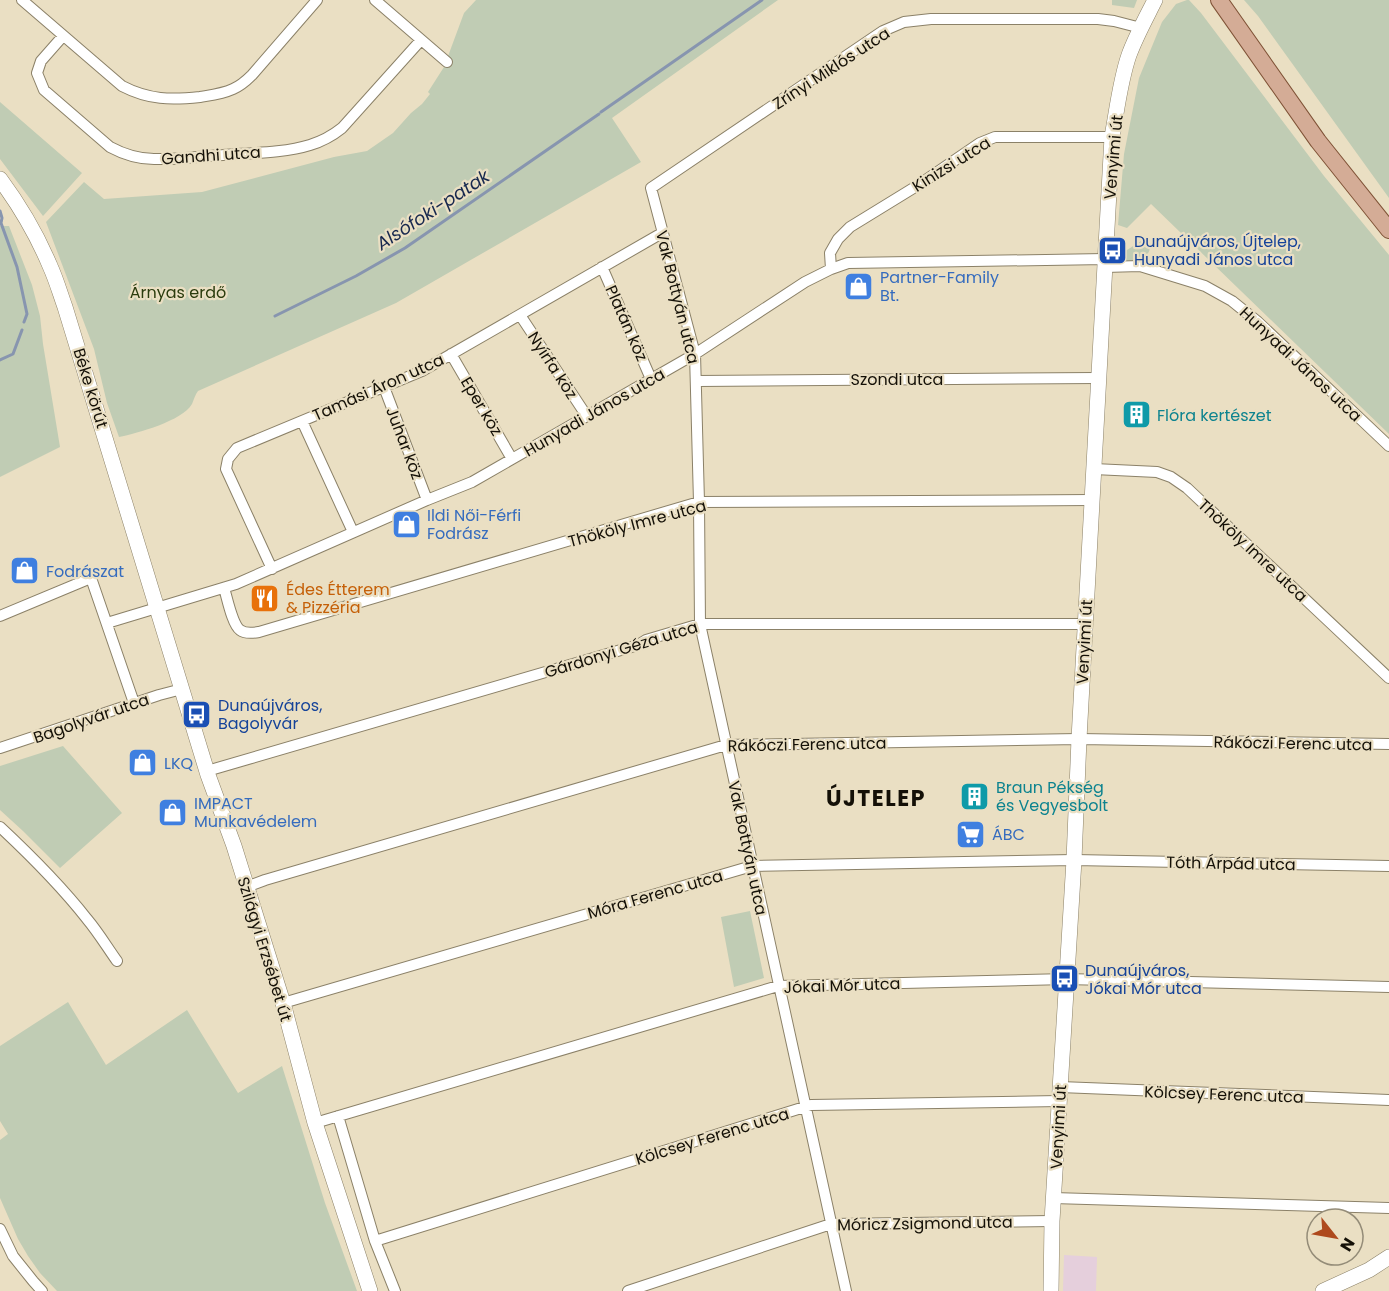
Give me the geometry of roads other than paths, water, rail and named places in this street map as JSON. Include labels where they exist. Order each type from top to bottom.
[{"type":"main road","points":[[1219,0],[1318,141],[1389,230]]},
{"type":"street","points":[[22,0],[122,86],[135,93],[164,99],[185,99],[218,94],[235,88],[252,75],[317,0]]},
{"type":"street","points":[[375,0],[447,62]]},
{"type":"street","name":"Venyimi út","points":[[1051,1291],[1053,1198],[1074,860],[1112,137],[1120,87],[1129,56],[1155,0]]},
{"type":"street","name":"Zrínyi Miklós utca","points":[[651,188],[883,31],[904,22],[931,19],[1098,19],[1141,28]]},
{"type":"street","name":"Gandhi utca","points":[[63,36],[41,61],[37,73],[45,90],[110,147],[128,155],[153,159],[275,151],[307,146],[321,141],[342,128],[421,40]]},
{"type":"street","name":"Kinizsi utca","points":[[831,269],[830,253],[838,239],[850,227],[920,184],[980,143],[995,137],[1112,137]]},
{"type":"street","name":"Béke körút","points":[[0,179],[31,226],[51,267],[82,359],[156,608]]},
{"type":"street","name":"Vak Bottyán utca","points":[[651,188],[695,354],[700,624],[846,1291]]},
{"type":"street","name":"Tamási Áron utca","points":[[272,569],[226,469],[226,464],[237,448],[422,371],[662,233]]},
{"type":"street","name":"Hunyadi János utca","points":[[107,623],[224,588],[471,482],[695,354],[805,282],[848,263],[1105,263],[1140,266],[1205,286],[1232,301],[1258,322],[1389,446]]},
{"type":"street","name":"Platán köz","points":[[602,267],[651,379]]},
{"type":"street","name":"Nyírfa köz","points":[[520,315],[586,416]]},
{"type":"street","name":"Eper köz","points":[[451,354],[512,459]]},
{"type":"street","name":"Szondi utca","points":[[697,381],[1098,378]]},
{"type":"street","name":"Juhar köz","points":[[384,387],[427,500]]},
{"type":"street","points":[[302,421],[353,532]]},
{"type":"street","name":"Thököly Imre utca","points":[[1094,469],[1157,472],[1171,477],[1187,488],[1389,678]]},
{"type":"street","name":"Thököly Imre utca","points":[[224,588],[235,624],[240,630],[249,633],[260,632],[699,502],[1092,500]]},
{"type":"street","points":[[0,616],[91,578],[134,703]]},
{"type":"street","name":"Szilágyi Erzsébet út","points":[[156,608],[283,1003],[315,1123],[370,1291]]},
{"type":"street","name":"Gárdonyi Géza utca","points":[[207,771],[638,645],[646,640],[700,624],[1085,624]]},
{"type":"street","name":"Bagolyvár utca","points":[[0,748],[182,689]]},
{"type":"street","name":"Rákóczi Ferenc utca","points":[[246,887],[726,745],[1079,739],[1389,744]]},
{"type":"street","points":[[0,827],[72,901],[117,961]]},
{"type":"street","name":"Móra Ferenc utca","points":[[283,1003],[752,866],[1074,860]]},
{"type":"street","name":"Tóth Árpád utca","points":[[1074,860],[1389,866]]},
{"type":"street","name":"Jókai Mór utca","points":[[315,1123],[778,986],[1066,979],[1389,987]]},
{"type":"street","name":"Kölcsey Ferenc utca","points":[[375,1241],[811,1105],[1059,1094],[1389,1100]]},
{"type":"street","points":[[338,1116],[375,1241],[395,1291]]},
{"type":"street","points":[[1053,1198],[1389,1208]]},
{"type":"street","name":"Móricz Zsigmond utca","points":[[628,1291],[831,1224],[1052,1221]]},
{"type":"street","points":[[0,1229],[13,1256],[42,1291]]},
{"type":"street","points":[[1323,1291],[1349,1285],[1389,1257]]},
{"type":"waterway","name":"Alsófoki-patak","points":[[601,112],[762,0]]},
{"type":"waterway","name":"Alsófoki-patak","points":[[275,316],[356,276],[405,248],[599,114]]},
{"type":"waterway","points":[[0,211],[1,223],[17,267],[27,314],[24,322]]},
{"type":"waterway","points":[[0,360],[13,354],[22,330]]},
{"type":"place","name":"Dunaújváros, Újtelep, Hunyadi János utca","points":[[1113,250]]},
{"type":"place","name":"Partner-Family Bt.","points":[[859,286]]},
{"type":"place","name":"Flóra kertészet","points":[[1136,415]]},
{"type":"place","name":"Ildi Női-Férfi Fodrász","points":[[406,524]]},
{"type":"place","name":"Fodrászat","points":[[25,571]]},
{"type":"place","name":"Édes Étterem & Pizzéria","points":[[265,598]]},
{"type":"place","name":"Dunaújváros, Bagolyvár","points":[[197,714]]},
{"type":"place","name":"LKQ","points":[[143,763]]},
{"type":"place","name":"Braun Pékség és Vegyesbolt","points":[[975,796]]},
{"type":"place","name":"IMPACT Munkavédelem","points":[[173,812]]},
{"type":"place","name":"ÁBC","points":[[971,834]]},
{"type":"place","name":"Dunaújváros, Jókai Mór utca","points":[[1064,979]]},
{"type":"district","name":"ÚJTELEP","points":[[876,798]]},
{"type":"park label","name":"Árnyas erdő","points":[[178,292]]}]
